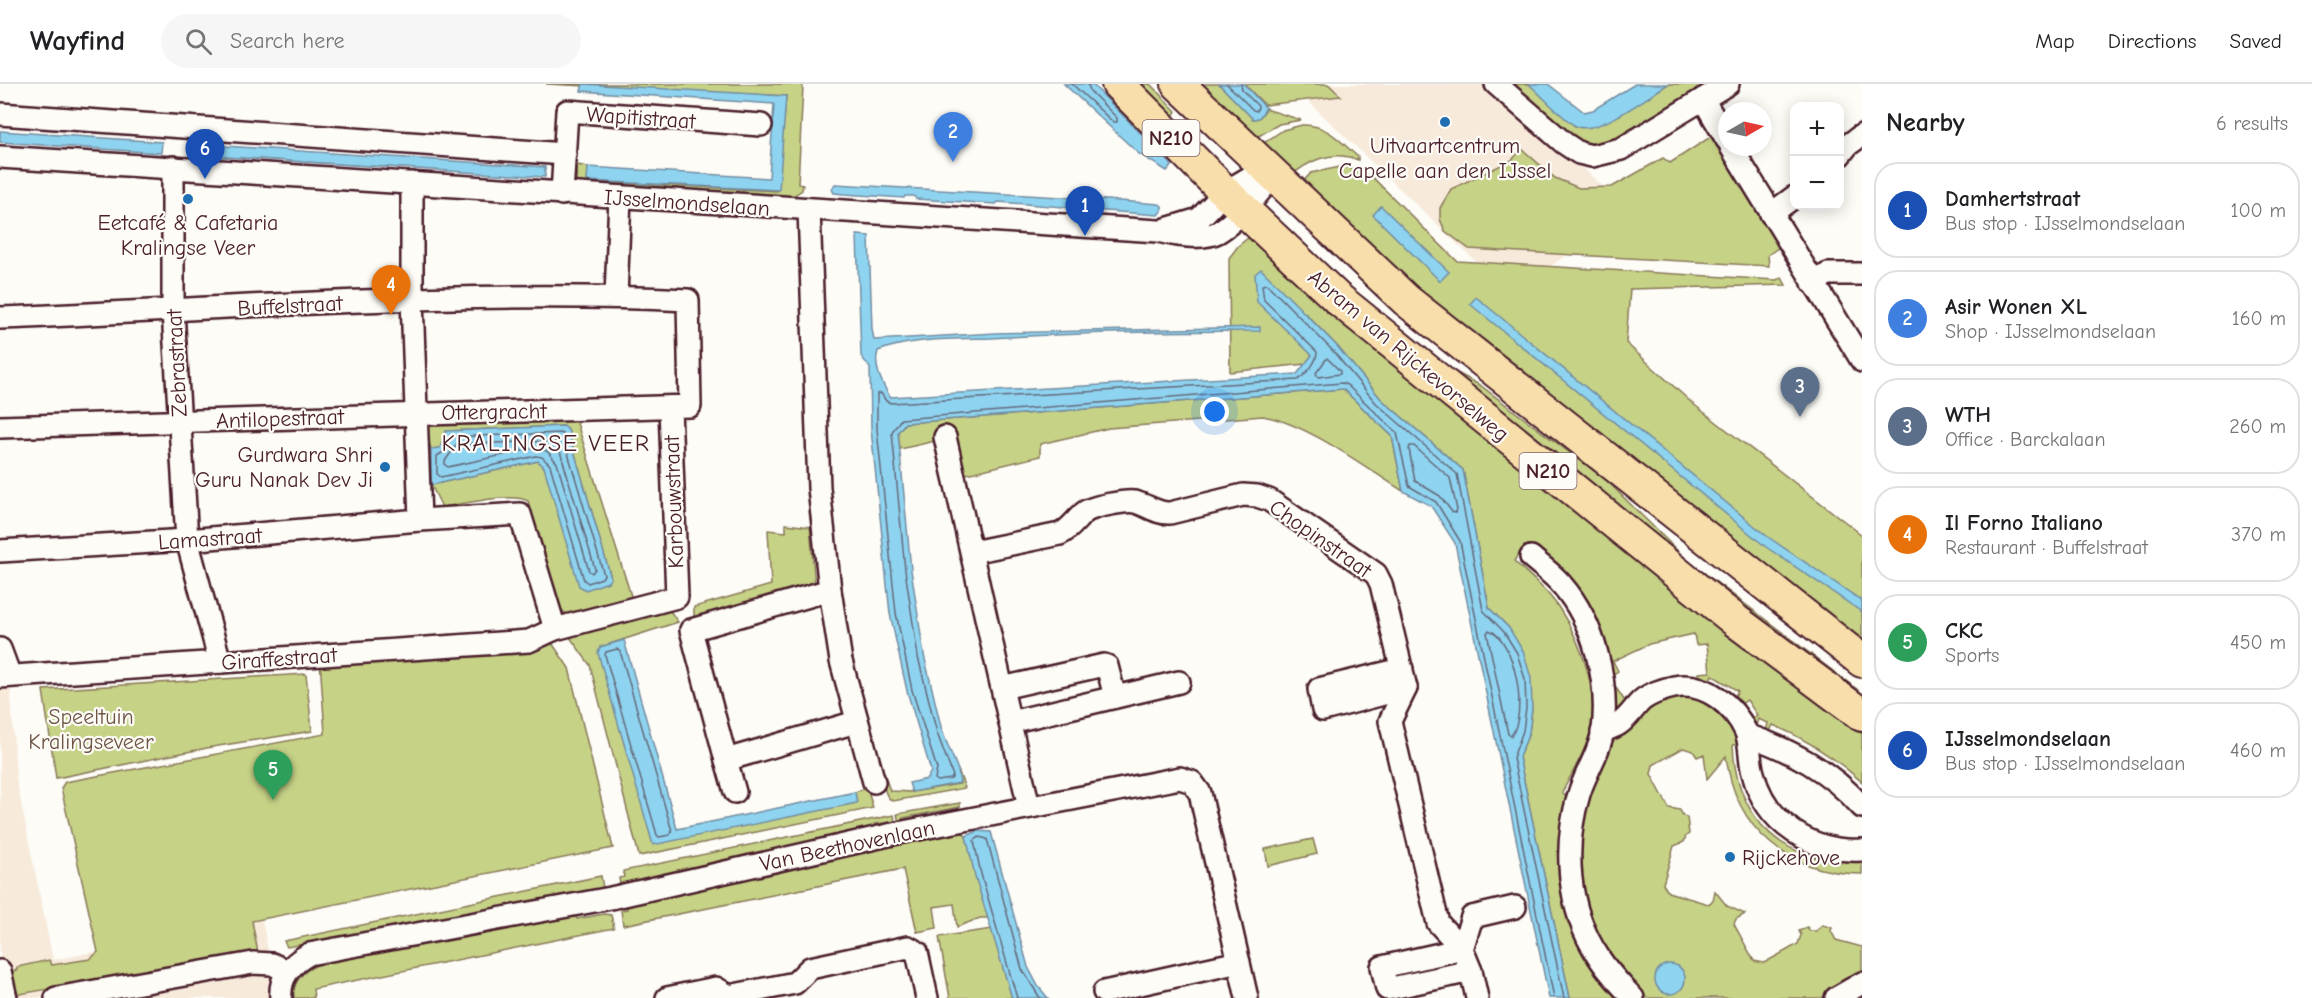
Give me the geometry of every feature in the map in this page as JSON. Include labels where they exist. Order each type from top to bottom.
[{"type":"highway","name":"Abram van Rijckevorselweg","points":[[1118,84],[1234,201],[1337,298],[1736,621],[1862,716]]},
{"type":"highway","name":"Abram van Rijckevorselweg","points":[[1178,84],[1370,267],[1422,313],[1862,661]]},
{"type":"street","points":[[1496,84],[1564,143],[1579,153],[1592,156],[1621,149],[1728,84]]},
{"type":"street","points":[[1703,99],[1718,125]]},
{"type":"street","name":"Wapitistraat","points":[[562,195],[567,111],[761,125]]},
{"type":"street","points":[[0,114],[565,154]]},
{"type":"street","points":[[1736,156],[1862,361]]},
{"type":"street","name":"IJsselmondselaan","points":[[0,157],[412,183],[562,195],[1158,231],[1199,219],[1274,176]]},
{"type":"street","name":"Zebrastraat","points":[[173,167],[173,311],[187,540],[220,662]]},
{"type":"street","points":[[412,183],[412,299],[416,413]]},
{"type":"street","points":[[616,297],[620,198]]},
{"type":"street","points":[[1771,214],[1790,200]]},
{"type":"street","points":[[809,210],[819,488],[830,590],[841,661],[874,782]]},
{"type":"street","points":[[1813,284],[1828,274],[1862,274]]},
{"type":"street","name":"Buffelstraat","points":[[0,318],[412,299],[616,297],[688,300]]},
{"type":"street","name":"Karbouwstraat","points":[[555,629],[677,597],[670,407],[690,406],[688,300]]},
{"type":"street","name":"Ottergracht","points":[[420,520],[416,413],[670,407]]},
{"type":"street","name":"Antilopestraat","points":[[0,427],[416,413]]},
{"type":"street","points":[[945,437],[1029,807]]},
{"type":"street","name":"Chopinstraat","points":[[972,552],[1060,534],[1066,531],[1086,510],[1126,501],[1137,502],[1157,511],[1170,513],[1243,495],[1257,496],[1269,501],[1376,574],[1381,584],[1404,679],[1390,721],[1438,923],[1462,948],[1471,971],[1477,998]]},
{"type":"street","points":[[420,520],[520,514],[555,629]]},
{"type":"street","name":"Lamastraat","points":[[0,551],[187,540],[420,520]]},
{"type":"street","points":[[1531,557],[1561,584],[1578,608],[1597,657],[1604,693],[1602,732],[1579,792],[1571,826],[1570,876],[1575,903],[1589,941],[1607,969],[1633,998]]},
{"type":"street","points":[[735,792],[691,630],[830,590]]},
{"type":"street","name":"Giraffestraat","points":[[5,676],[529,641],[555,629]]},
{"type":"street","points":[[0,649],[5,676]]},
{"type":"street","points":[[1002,688],[1104,665],[1107,666],[1115,697]]},
{"type":"street","points":[[1010,722],[1179,682]]},
{"type":"street","points":[[1602,732],[1619,724],[1643,699],[1676,687],[1705,691],[1724,701],[1737,715],[1747,735],[1752,771],[1757,787],[1778,819],[1797,836],[1823,846],[1846,851],[1862,850]]},
{"type":"street","points":[[726,760],[856,722]]},
{"type":"street","points":[[1747,735],[1783,747],[1811,763],[1834,780],[1862,807]]},
{"type":"street","name":"Van Beethovenlaan","points":[[287,971],[309,954],[611,898],[892,834],[1180,778],[1192,782],[1200,793],[1247,998]]},
{"type":"street","points":[[1471,971],[1387,989],[1382,967],[1462,948],[1472,917],[1515,907]]},
{"type":"street","points":[[667,998],[716,988],[729,996],[795,982],[810,968],[908,947],[917,952],[927,998]]},
{"type":"street","points":[[1111,993],[1239,962]]},
{"type":"street","points":[[56,998],[253,963],[272,964],[287,971],[281,982],[281,998]]},
{"type":"street","points":[[0,971],[6,998]]},
{"type":"street","points":[[1836,998],[1862,983]]},
{"type":"shaded area","points":[[1290,84],[1489,84],[1577,162],[1629,212],[1510,294]]},
{"type":"shaded area","points":[[10,676],[16,778],[53,960],[262,919],[277,998],[0,998],[0,677]]},
{"type":"green space","points":[[546,84],[801,84],[803,86],[798,184],[803,185],[802,190],[787,200],[576,184],[577,165],[588,167],[588,181],[777,191],[786,96]]},
{"type":"green space","points":[[1133,84],[1150,84],[1176,111],[1170,122]]},
{"type":"green space","points":[[1197,84],[1219,84],[1253,119],[1259,118],[1266,109],[1301,120],[1279,124],[1252,140]]},
{"type":"green space","points":[[1244,84],[1328,84],[1341,96],[1265,105]]},
{"type":"green space","points":[[1503,84],[1529,84],[1576,127],[1609,120],[1668,84],[1708,84],[1710,88],[1610,147],[1588,149]]},
{"type":"green space","points":[[1311,125],[1326,130],[1358,157],[1358,160],[1338,156],[1320,158],[1288,178],[1258,147],[1283,130]]},
{"type":"green space","points":[[1715,134],[1718,139],[1718,156],[1728,156],[1782,245],[1768,255],[1769,266],[1469,249],[1445,231],[1440,219],[1440,208],[1451,189],[1512,160],[1522,149],[1555,178],[1579,188],[1612,187],[1663,158],[1670,163]]},
{"type":"green space","points":[[1345,166],[1372,177],[1457,261],[1776,280],[1782,278],[1786,285],[1630,289],[1626,343],[1692,403],[1862,535],[1862,653],[1403,286],[1299,186],[1311,173]]},
{"type":"green space","points":[[1253,234],[1840,708],[1862,734],[1862,782],[1830,757],[1797,736],[1773,725],[1769,733],[1766,732],[1768,723],[1758,719],[1755,729],[1748,721],[1757,715],[1747,700],[1738,706],[1732,700],[1738,691],[1712,675],[1707,684],[1699,680],[1699,673],[1710,672],[1707,644],[1696,645],[1694,634],[1649,644],[1613,661],[1618,671],[1609,677],[1624,700],[1633,695],[1615,714],[1612,713],[1609,685],[1541,553],[1531,545],[1524,546],[1514,561],[1544,589],[1559,608],[1582,654],[1591,688],[1592,723],[1588,739],[1562,793],[1570,800],[1561,843],[1621,998],[1570,998],[1519,757],[1529,733],[1532,708],[1509,628],[1489,608],[1463,470],[1381,399],[1337,346],[1305,313],[1300,343],[1312,355],[1306,364],[1230,372],[1229,258],[1238,246]]},
{"type":"green space","points":[[1407,345],[1481,386],[1606,480],[1686,559],[1862,693],[1862,702]]},
{"type":"green space","points":[[1343,389],[1392,436],[1403,491],[1317,437],[1280,420],[1263,416],[1109,428],[1040,444],[1040,456],[963,475],[944,439],[900,449],[898,432],[905,423]]},
{"type":"green space","points":[[572,407],[632,599],[569,617],[560,608],[528,501],[499,498],[442,507],[431,485],[538,461],[544,467],[608,582],[611,578],[568,430],[563,426],[446,431],[440,448],[431,449],[423,422]]},
{"type":"green space","points":[[786,524],[810,527],[815,586],[694,621],[694,607],[771,585],[768,530],[786,532]]},
{"type":"green space","points":[[668,608],[678,622],[600,647],[653,844],[856,803],[855,792],[867,788],[873,808],[639,856],[590,665],[567,633]]},
{"type":"green space","points":[[552,643],[569,668],[613,848],[252,921],[258,953],[14,995],[9,972],[17,970],[17,967],[49,960],[52,965],[90,959],[98,952],[61,788],[65,782],[325,734],[320,660]]},
{"type":"green space","name":"Speeltuin Kralingseveer","points":[[306,674],[312,731],[212,747],[56,778],[43,690]]},
{"type":"green space","points":[[1679,692],[1715,702],[1744,744],[1733,745],[1736,772],[1743,796],[1755,816],[1770,834],[1789,847],[1810,856],[1835,860],[1862,860],[1862,874],[1836,872],[1811,866],[1789,856],[1770,843],[1754,826],[1741,806],[1731,782],[1726,756],[1707,779],[1704,754],[1697,757],[1693,751],[1683,748],[1653,765],[1651,774],[1669,808],[1680,810],[1683,816],[1687,817],[1689,834],[1684,842],[1674,846],[1663,884],[1668,892],[1708,904],[1713,901],[1715,891],[1727,906],[1745,914],[1736,919],[1734,924],[1754,961],[1764,963],[1798,944],[1801,935],[1799,931],[1807,927],[1810,931],[1816,931],[1823,925],[1832,928],[1831,931],[1836,940],[1862,947],[1862,976],[1822,998],[1643,998],[1604,956],[1579,885],[1583,795],[1605,749],[1632,717],[1651,702]],"holes":[[[1668,965],[1678,966],[1684,984],[1676,992],[1664,992],[1657,974],[1659,970]]]},
{"type":"green space","points":[[958,770],[965,788],[893,801],[885,790],[885,776],[890,791],[912,792],[960,784]]},
{"type":"green space","points":[[960,803],[960,807],[903,818],[899,823],[897,814]]},
{"type":"green space","points":[[894,815],[895,822],[874,824],[875,832],[620,884],[619,878],[624,877],[623,871]]},
{"type":"green space","points":[[960,830],[966,836],[988,918],[980,918],[957,927],[954,904],[934,907],[937,928],[917,932],[903,869],[623,925],[621,910],[627,909],[627,906],[800,864]]},
{"type":"green space","points":[[1313,839],[1317,854],[1268,866],[1265,849]]},
{"type":"green space","points":[[601,876],[603,888],[443,921],[287,947],[284,941]]},
{"type":"green space","points":[[611,915],[614,928],[313,989],[314,998],[294,998],[296,984],[303,973],[318,964],[335,959],[526,924]]},
{"type":"green space","points":[[992,929],[1012,998],[950,998],[939,937]]},
{"type":"water","points":[[583,84],[786,96],[779,190],[587,181],[588,167],[769,178],[774,104],[581,91]]},
{"type":"water","points":[[1064,84],[1092,84],[1172,165],[1167,171],[1139,154]]},
{"type":"water","points":[[1219,84],[1244,84],[1266,108],[1259,118],[1253,119]]},
{"type":"water","points":[[1529,84],[1548,84],[1584,112],[1593,110],[1635,84],[1668,84],[1624,113],[1587,128],[1578,127],[1568,121]]},
{"type":"water","points":[[0,131],[162,142],[161,153],[0,142]]},
{"type":"water","points":[[194,144],[545,167],[545,177],[193,155]]},
{"type":"water","points":[[835,184],[1077,198],[1076,208],[998,202],[996,204],[916,199],[914,196],[904,198],[834,193],[832,189]]},
{"type":"water","points":[[1093,199],[1159,204],[1162,210],[1158,215],[1093,210]]},
{"type":"water","points":[[1381,206],[1449,272],[1440,281],[1373,215]]},
{"type":"water","points":[[857,235],[869,236],[874,340],[996,333],[1260,327],[1260,331],[1159,332],[919,341],[878,351],[877,369],[890,397],[1297,374],[1312,355],[1257,302],[1255,274],[1261,269],[1337,346],[1381,399],[1463,470],[1489,608],[1509,628],[1523,651],[1531,678],[1532,708],[1529,733],[1519,757],[1570,998],[1549,998],[1455,543],[1431,506],[1403,491],[1392,436],[1343,389],[905,423],[898,432],[911,570],[924,655],[942,731],[958,770],[960,783],[912,792],[909,783],[927,779],[931,771],[907,691],[890,614],[871,429],[870,368],[861,356]]},
{"type":"water","points":[[1476,297],[1768,537],[1862,601],[1862,612],[1766,547],[1470,304]]},
{"type":"water","points":[[564,426],[568,430],[611,578],[608,582],[586,590],[579,586],[544,467],[538,461],[431,485],[431,449],[440,448],[446,431]]},
{"type":"water","points":[[624,640],[677,829],[855,792],[857,803],[653,845],[598,653],[600,647]]},
{"type":"water","points":[[978,831],[991,832],[1028,967],[1038,986],[1048,998],[1012,998],[975,876],[966,836]]},
{"type":"water","points":[[1670,964],[1680,969],[1685,979],[1680,989],[1670,994],[1660,989],[1655,979],[1660,969]]},
{"type":"place","name":"Uitvaartcentrum Capelle aan den IJssel","points":[[1445,122]]},
{"type":"place","name":"Asir Wonen XL","points":[[953,162]]},
{"type":"place","name":"IJsselmondselaan","points":[[205,179]]},
{"type":"place","name":"Eetcafé & Cafetaria Kralingse Veer","points":[[188,199]]},
{"type":"place","name":"Damhertstraat","points":[[1085,236]]},
{"type":"place","name":"Il Forno Italiano","points":[[391,315]]},
{"type":"place","name":"WTH","points":[[1800,417]]},
{"type":"place","name":"Gurdwara Shri Guru Nanak Dev Ji","points":[[385,467]]},
{"type":"place","name":"CKC","points":[[273,800]]},
{"type":"place","name":"Rijckehove","points":[[1730,857]]},
{"type":"district","name":"KRALINGSE VEER","points":[[546,443]]}]
